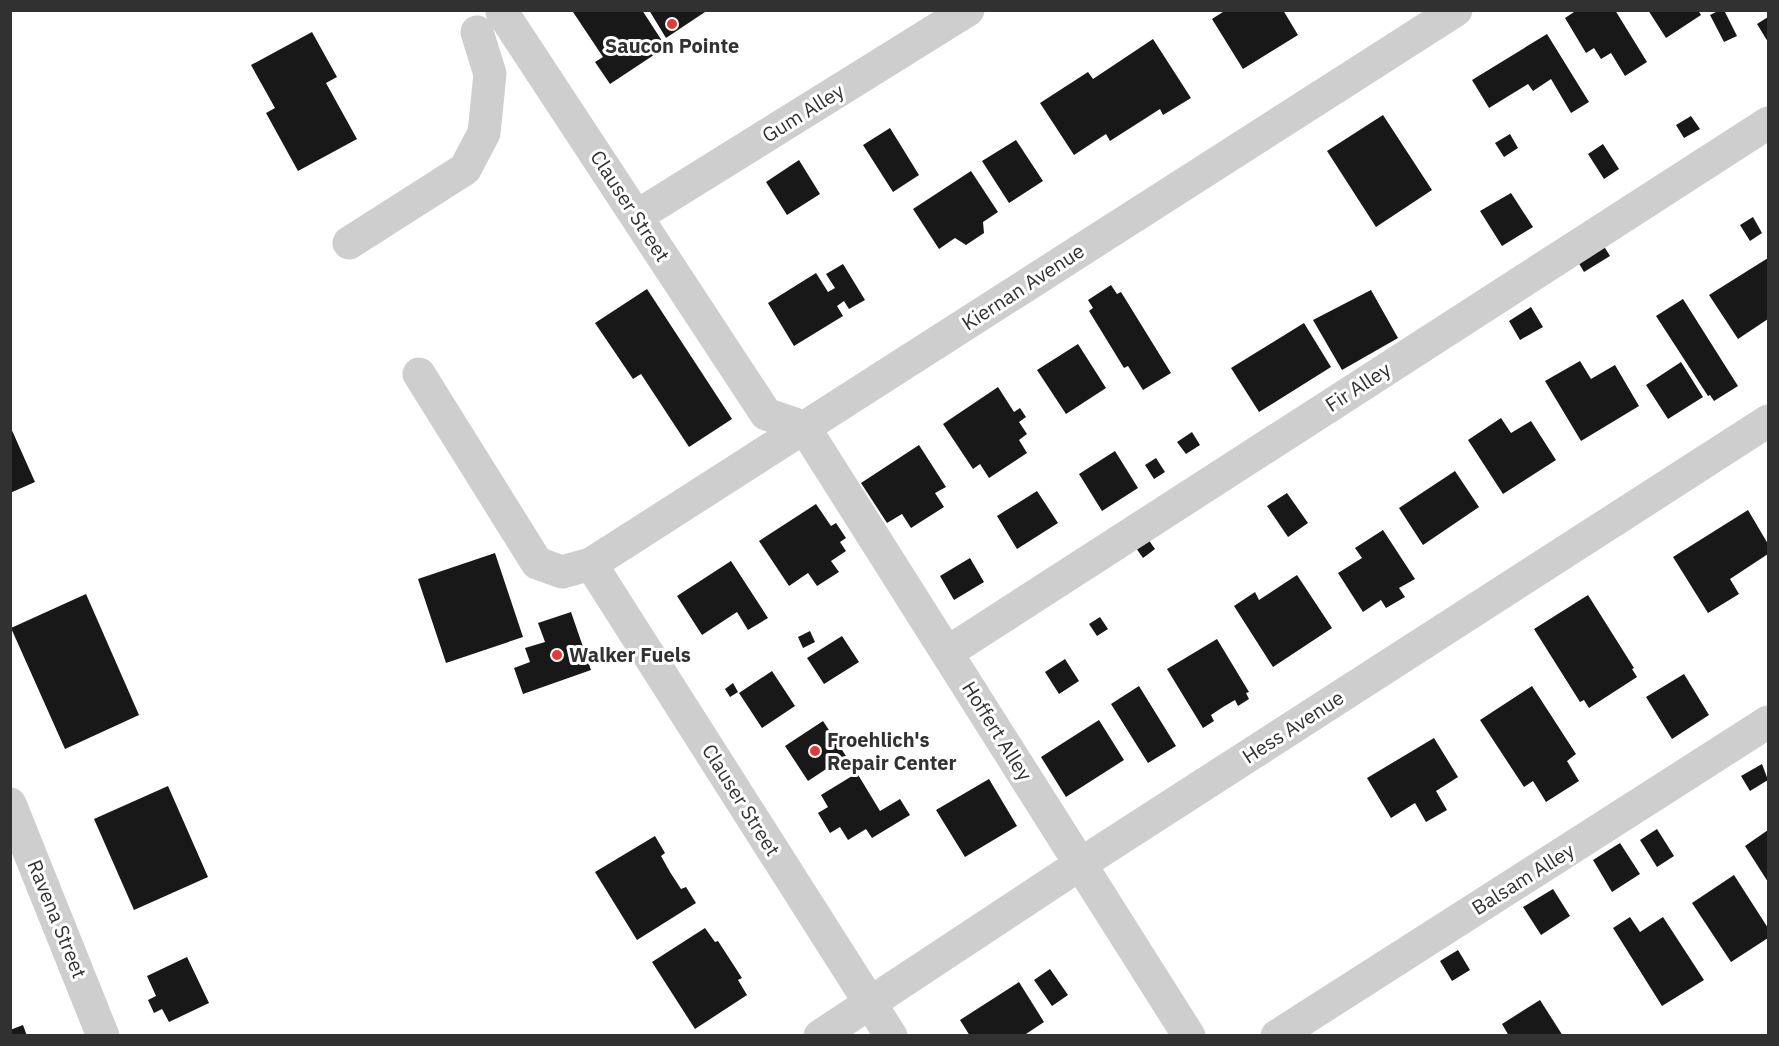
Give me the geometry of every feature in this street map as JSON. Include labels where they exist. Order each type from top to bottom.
[{"type":"street","name":"Gum Alley","points":[[637,216],[968,10]]},
{"type":"street","name":"Kiernan Avenue","points":[[419,374],[537,563],[562,572],[591,564],[1456,10]]},
{"type":"street","name":"Clauser Street","points":[[487,16],[637,216],[766,414],[804,427]]},
{"type":"street","points":[[349,243],[465,169],[484,133],[490,74],[487,16]]},
{"type":"street","name":"Fir Alley","points":[[948,652],[1768,123]]},
{"type":"street","name":"Hess Avenue","points":[[820,1035],[869,1001],[1768,421]]},
{"type":"street","name":"Hoffert Alley","points":[[804,427],[948,652],[1079,865],[1189,1035]]},
{"type":"street","name":"Clauser Street","points":[[591,564],[891,1035]]},
{"type":"street","name":"Balsam Alley","points":[[1277,1035],[1768,722]]},
{"type":"street","name":"Ravena Street","points":[[12,809],[104,1035]]},
{"type":"building","points":[[576,10],[642,10],[666,47],[610,84],[595,62],[603,57],[573,12]]},
{"type":"building","name":"Saucon Pointe","points":[[649,10],[708,10],[666,38]]},
{"type":"building","points":[[1226,10],[1283,10],[1298,35],[1243,69],[1212,19]]},
{"type":"building","points":[[1577,10],[1615,10],[1647,62],[1625,76],[1611,53],[1601,59],[1594,48],[1586,53],[1565,18]]},
{"type":"building","points":[[1648,10],[1698,10],[1701,15],[1666,38]]},
{"type":"building","points":[[1724,10],[1737,36],[1724,42],[1710,15]]},
{"type":"building","points":[[1768,17],[1768,42],[1757,24]]},
{"type":"building","points":[[312,32],[337,77],[326,83],[357,139],[298,171],[266,113],[275,108],[251,65]]},
{"type":"building","points":[[1547,34],[1589,102],[1571,113],[1551,79],[1533,91],[1528,84],[1489,108],[1472,80]]},
{"type":"building","points":[[1153,39],[1191,98],[1163,115],[1160,109],[1110,141],[1106,134],[1074,155],[1040,103],[1088,72],[1093,79]]},
{"type":"building","points":[[1383,115],[1432,190],[1376,227],[1327,151]]},
{"type":"building","points":[[1691,116],[1700,129],[1684,138],[1676,125]]},
{"type":"building","points":[[890,128],[919,175],[893,192],[863,145]]},
{"type":"building","points":[[1510,134],[1518,148],[1504,157],[1495,143]]},
{"type":"building","points":[[1016,140],[1043,181],[1009,203],[982,161]]},
{"type":"building","points":[[1603,144],[1619,169],[1604,179],[1588,154]]},
{"type":"building","points":[[799,160],[820,194],[787,215],[766,182]]},
{"type":"building","points":[[971,171],[998,212],[983,222],[984,233],[966,245],[955,238],[939,249],[913,209]]},
{"type":"building","points":[[1511,193],[1533,227],[1502,246],[1480,211]]},
{"type":"building","points":[[1753,217],[1762,233],[1750,241],[1740,225]]},
{"type":"building","points":[[1600,240],[1610,256],[1584,272],[1574,255]]},
{"type":"building","points":[[1768,258],[1768,319],[1738,339],[1709,295]]},
{"type":"building","points":[[843,264],[865,300],[849,309],[844,301],[837,306],[843,316],[794,346],[768,303],[816,273],[828,292],[835,288],[826,274]]},
{"type":"building","points":[[1111,285],[1117,294],[1121,292],[1171,373],[1143,390],[1128,366],[1124,368],[1089,311],[1093,308],[1088,300]]},
{"type":"building","points":[[647,289],[732,419],[689,447],[641,374],[633,379],[595,323]]},
{"type":"building","points":[[1371,290],[1398,338],[1342,370],[1313,320]]},
{"type":"building","points":[[1683,299],[1738,386],[1714,401],[1710,395],[1708,396],[1656,316]]},
{"type":"building","points":[[1531,307],[1543,327],[1520,340],[1509,321]]},
{"type":"building","points":[[1304,323],[1331,367],[1259,412],[1231,368]]},
{"type":"building","points":[[1078,344],[1106,388],[1066,414],[1037,370]]},
{"type":"building","points":[[1580,361],[1591,379],[1615,365],[1639,406],[1581,441],[1545,381]]},
{"type":"building","points":[[1681,362],[1703,397],[1668,419],[1646,385]]},
{"type":"building","points":[[998,387],[1014,412],[1020,408],[1026,417],[1019,422],[1027,434],[1019,440],[1027,453],[989,478],[980,464],[973,469],[943,424]]},
{"type":"building","points":[[1501,418],[1511,433],[1531,421],[1556,460],[1503,494],[1468,440]]},
{"type":"building","points":[[10,426],[35,482],[10,493]]},
{"type":"building","points":[[1192,432],[1200,445],[1186,454],[1177,442]]},
{"type":"building","points":[[919,445],[946,487],[935,493],[944,507],[911,528],[902,514],[887,523],[861,483]]},
{"type":"building","points":[[1115,451],[1138,488],[1102,511],[1079,474]]},
{"type":"building","points":[[1156,458],[1165,472],[1154,479],[1145,465]]},
{"type":"building","points":[[1455,471],[1479,507],[1423,545],[1399,508]]},
{"type":"building","points":[[1037,491],[1058,523],[1017,549],[997,516]]},
{"type":"building","points":[[1287,493],[1308,523],[1288,537],[1267,506]]},
{"type":"building","points":[[816,504],[831,526],[836,523],[846,538],[840,542],[846,551],[831,561],[839,572],[817,586],[808,573],[789,586],[759,541]]},
{"type":"building","points":[[1748,510],[1768,544],[1768,554],[1730,579],[1739,594],[1708,613],[1673,557]]},
{"type":"building","points":[[1383,530],[1415,579],[1399,588],[1405,597],[1386,608],[1381,600],[1363,612],[1338,573],[1362,558],[1355,548]]},
{"type":"building","points":[[1148,539],[1155,549],[1143,558],[1136,548]]},
{"type":"building","points":[[495,553],[523,637],[446,663],[418,579]]},
{"type":"building","points":[[970,558],[984,582],[954,600],[940,576]]},
{"type":"building","points":[[731,561],[768,618],[748,630],[737,612],[702,635],[677,596]]},
{"type":"building","points":[[1297,575],[1332,628],[1273,667],[1234,606],[1255,592],[1259,600]]},
{"type":"building","points":[[86,594],[139,715],[65,749],[11,628]]},
{"type":"building","points":[[1588,595],[1634,668],[1632,669],[1637,677],[1589,708],[1584,700],[1580,702],[1534,629]]},
{"type":"building","name":"Walker Fuels","points":[[571,612],[591,670],[523,694],[514,668],[530,662],[525,648],[545,642],[538,623]]},
{"type":"building","points":[[1100,617],[1108,629],[1097,636],[1089,624]]},
{"type":"building","points":[[810,631],[815,642],[803,648],[798,637]]},
{"type":"building","points":[[842,636],[859,662],[824,684],[807,658]]},
{"type":"building","points":[[1217,639],[1249,692],[1246,693],[1249,699],[1238,706],[1235,700],[1223,707],[1211,715],[1214,721],[1203,728],[1167,669]]},
{"type":"building","points":[[1065,659],[1079,681],[1059,694],[1045,672]]},
{"type":"building","points":[[772,671],[795,706],[762,728],[739,693]]},
{"type":"building","points":[[1684,674],[1709,715],[1672,739],[1646,697]]},
{"type":"building","points":[[733,683],[738,692],[730,697],[725,689]]},
{"type":"building","points":[[1139,686],[1176,746],[1148,763],[1111,704]]},
{"type":"building","points":[[1532,686],[1576,754],[1567,761],[1579,781],[1546,802],[1533,781],[1524,787],[1480,720]]},
{"type":"building","points":[[1099,720],[1124,760],[1066,797],[1041,757]]},
{"type":"building","name":"Froehlich's Repair Center","points":[[823,721],[846,756],[808,781],[785,746]]},
{"type":"building","points":[[1434,738],[1458,777],[1436,791],[1447,810],[1426,822],[1415,803],[1391,818],[1367,778]]},
{"type":"building","points":[[1762,764],[1768,780],[1750,791],[1741,776]]},
{"type":"building","points":[[857,773],[880,811],[900,799],[910,815],[872,838],[866,829],[848,840],[840,827],[830,833],[818,813],[828,807],[821,795]]},
{"type":"building","points":[[989,779],[1017,826],[965,857],[936,810]]},
{"type":"building","points":[[168,786],[208,877],[134,910],[94,819]]},
{"type":"building","points":[[1657,829],[1674,856],[1657,867],[1640,840]]},
{"type":"building","points":[[1768,830],[1768,882],[1745,846]]},
{"type":"building","points":[[655,836],[665,853],[661,856],[670,872],[681,889],[686,887],[696,903],[637,940],[595,872]]},
{"type":"building","points":[[1620,843],[1640,874],[1612,892],[1593,860]]},
{"type":"building","points":[[1734,875],[1768,928],[1768,938],[1731,962],[1692,903]]},
{"type":"building","points":[[1553,889],[1570,916],[1541,935],[1523,907]]},
{"type":"building","points":[[1630,917],[1640,932],[1663,917],[1704,980],[1662,1006],[1613,928]]},
{"type":"building","points":[[705,928],[715,942],[718,941],[742,978],[738,980],[747,995],[695,1029],[652,962]]},
{"type":"building","points":[[1458,950],[1470,970],[1452,981],[1440,961]]},
{"type":"building","points":[[187,957],[209,1003],[169,1022],[162,1009],[154,1013],[148,1000],[156,996],[147,976]]},
{"type":"building","points":[[1050,969],[1068,995],[1052,1006],[1034,980]]},
{"type":"building","points":[[1019,982],[1044,1022],[1023,1036],[970,1036],[960,1020]]},
{"type":"building","points":[[1540,1000],[1563,1036],[1509,1036],[1502,1024]]},
{"type":"building","points":[[23,1025],[27,1036],[10,1036],[10,1030]]},
{"type":"place","name":"Saucon Pointe","points":[[672,24]]},
{"type":"place","name":"Walker Fuels","points":[[557,655]]},
{"type":"place","name":"Froehlich's Repair Center","points":[[815,751]]}]
